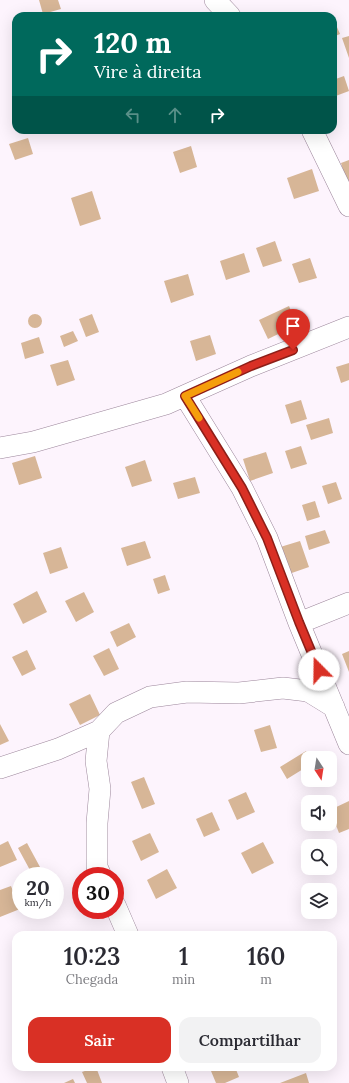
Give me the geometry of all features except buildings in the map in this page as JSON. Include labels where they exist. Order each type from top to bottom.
[{"type":"street","points":[[215,0],[226,12]]},
{"type":"street","points":[[314,134],[349,206]]},
{"type":"street","points":[[0,448],[33,442],[166,404],[251,366],[349,327]]},
{"type":"street","points":[[185,396],[242,488],[267,538],[299,622],[349,744]]},
{"type":"street","points":[[299,622],[349,603]]},
{"type":"street","points":[[0,768],[58,749],[99,731],[116,713],[150,697],[187,692],[239,693],[283,688],[308,691],[334,707]]},
{"type":"street","points":[[97,867],[97,823],[100,789],[96,761],[99,731]]},
{"type":"street","points":[[121,919],[126,931]]},
{"type":"street","points":[[174,1071],[178,1083]]},
{"type":"slow traffic","points":[[199,418],[185,396],[238,372]]},
{"type":"route","points":[[293,350],[251,366],[185,396],[242,488],[267,538],[319,670]]}]
